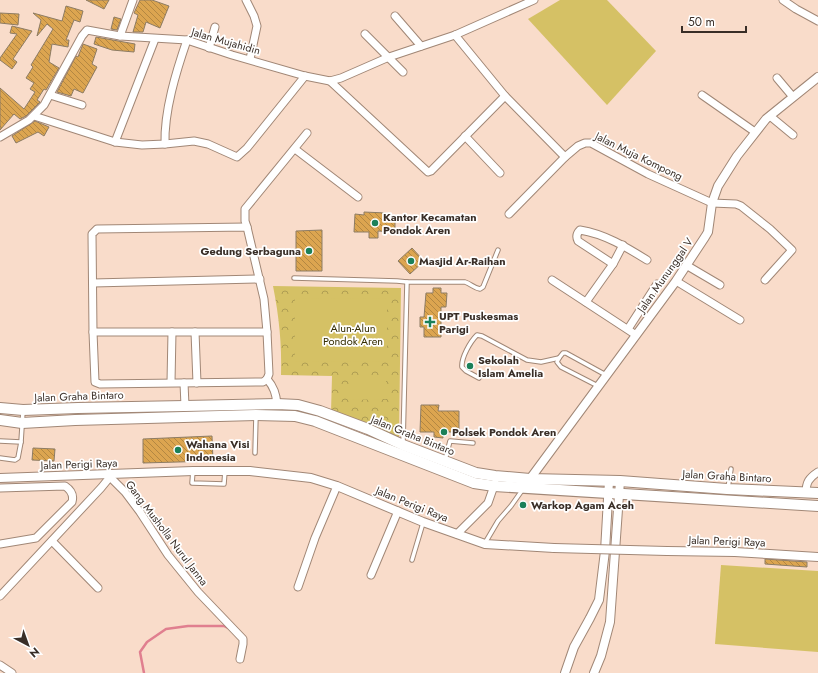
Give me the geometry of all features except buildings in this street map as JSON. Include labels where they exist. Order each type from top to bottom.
[{"type":"main road","name":"Jalan Graha Bintaro","points":[[0,408],[23,410],[277,404],[298,405],[320,411],[368,429],[400,449],[474,483],[530,479],[620,481],[727,489],[818,493]]},
{"type":"main road","points":[[185,406],[186,416]]},
{"type":"main road","name":"Jalan Graha Bintaro","points":[[0,420],[22,423],[186,416],[295,416],[315,421],[400,449],[444,461],[495,481],[523,489],[818,506]]},
{"type":"street","points":[[120,36],[133,0]]},
{"type":"street","points":[[246,0],[257,26],[250,59]]},
{"type":"street","points":[[330,81],[341,78],[389,57],[455,35],[534,0]]},
{"type":"street","points":[[784,0],[796,9],[818,21]]},
{"type":"street","points":[[395,16],[420,46]]},
{"type":"street","points":[[209,48],[215,27]]},
{"type":"street","name":"Jalan Mujahidin","points":[[0,137],[34,116],[50,95],[82,36],[88,30],[120,36],[187,40],[209,48],[305,76],[330,81]]},
{"type":"street","points":[[365,34],[403,72]]},
{"type":"street","points":[[455,35],[505,96],[566,157]]},
{"type":"street","points":[[115,142],[155,39]]},
{"type":"street","points":[[165,144],[165,132],[169,105],[179,63],[187,40]]},
{"type":"street","points":[[34,116],[115,142],[142,145],[194,141],[201,142],[234,156],[239,156],[305,76]]},
{"type":"street","name":"Jalan Mununggal V","points":[[523,489],[676,281],[708,232],[712,203],[718,186],[755,132],[770,116],[818,77]]},
{"type":"street","points":[[777,78],[793,97]]},
{"type":"street","points":[[330,81],[428,172],[431,171],[505,96]]},
{"type":"street","points":[[50,95],[82,105]]},
{"type":"street","points":[[702,95],[755,132]]},
{"type":"street","points":[[770,116],[793,135]]},
{"type":"street","points":[[248,227],[97,229],[92,234],[93,332],[95,382],[97,384],[263,382],[267,379],[269,374],[267,332],[260,279],[248,227],[245,221],[245,209],[307,133]]},
{"type":"street","points":[[465,136],[500,173]]},
{"type":"street","name":"Jalan Muja Kompong","points":[[509,214],[566,157],[578,146],[585,143],[591,143],[648,174],[712,203]]},
{"type":"street","points":[[295,149],[358,197]]},
{"type":"street","points":[[712,203],[736,204],[741,206],[791,247],[792,251],[765,280]]},
{"type":"street","points":[[613,264],[578,241],[578,232],[580,230],[585,231],[608,238],[623,245],[647,260]]},
{"type":"street","points":[[586,302],[613,264],[623,245]]},
{"type":"street","points":[[686,265],[720,285]]},
{"type":"street","points":[[93,283],[260,279]]},
{"type":"street","points":[[552,280],[636,335]]},
{"type":"street","points":[[676,281],[740,320]]},
{"type":"street","points":[[628,329],[657,284]]},
{"type":"street","points":[[93,332],[267,332]]},
{"type":"street","points":[[171,382],[172,332]]},
{"type":"street","points":[[195,332],[197,382]]},
{"type":"street","points":[[267,379],[276,393],[277,404]]},
{"type":"street","points":[[184,383],[185,406]]},
{"type":"street","name":"Jalan Perigi Raya","points":[[0,478],[110,476],[193,471],[250,471],[311,478],[337,486],[398,510],[423,522],[485,544],[554,548],[735,552],[818,557]]},
{"type":"street","points":[[806,493],[806,484],[810,477],[818,472]]},
{"type":"street","points":[[0,596],[110,476]]},
{"type":"street","name":"Gang Musholla Nurul Janna","points":[[110,476],[125,492],[168,554],[198,592],[243,639],[244,644],[240,659]]},
{"type":"street","points":[[456,534],[488,503],[495,481]]},
{"type":"street","points":[[565,673],[574,647],[599,600],[605,551],[609,481]]},
{"type":"street","points":[[594,673],[601,656],[610,622],[620,481]]},
{"type":"street","points":[[0,488],[65,486],[69,488],[73,498],[72,502],[36,538],[0,544]]},
{"type":"street","points":[[298,587],[315,538],[337,486]]},
{"type":"street","points":[[371,575],[398,510]]},
{"type":"street","points":[[52,541],[98,588]]},
{"type":"street","points":[[0,665],[12,673]]},
{"type":"lane","points":[[294,278],[407,282],[466,282],[470,283],[475,288],[480,289],[483,286],[498,250]]},
{"type":"lane","points":[[400,449],[407,282]]},
{"type":"lane","points":[[479,378],[469,373],[462,367],[462,363],[468,350],[477,335],[482,336],[527,360],[541,362],[559,358]]},
{"type":"lane","points":[[598,386],[561,367],[557,362],[559,358],[563,353],[566,354],[606,375]]},
{"type":"lane","points":[[0,458],[14,460],[18,458],[21,442],[23,410]]},
{"type":"lane","points":[[255,453],[256,415]]},
{"type":"lane","points":[[0,441],[21,442]]},
{"type":"lane","points":[[444,461],[450,441],[473,443]]},
{"type":"lane","points":[[727,489],[731,469]]},
{"type":"lane","points":[[193,471],[192,483],[224,484],[225,471]]},
{"type":"lane","points":[[485,544],[498,521],[523,489]]},
{"type":"lane","points":[[412,560],[423,522]]},
{"type":"green space","points":[[560,0],[607,0],[656,51],[607,105],[528,19]]},
{"type":"green space","name":"Alun-Alun Pondok Aren","points":[[273,286],[401,288],[399,438],[331,412],[332,376],[281,375],[280,330]]},
{"type":"green space","points":[[387,298],[387,361],[295,362],[295,299]]},
{"type":"green space","points":[[350,379],[386,379],[386,399],[350,400]]},
{"type":"green space","points":[[721,565],[818,571],[818,652],[715,644]]},
{"type":"waterway","points":[[144,673],[140,652],[147,642],[166,629],[188,626],[224,626],[230,629]]},
{"type":"place","name":"Kantor Kecamatan Pondok Aren","points":[[375,223]]},
{"type":"place","name":"Gedung Serbaguna","points":[[309,251]]},
{"type":"place","name":"Masjid Ar-Raihan","points":[[411,261]]},
{"type":"place","name":"UPT Puskesmas Parigi","points":[[430,322]]},
{"type":"place","name":"Sekolah Islam Amelia","points":[[470,366]]},
{"type":"place","name":"Polsek Pondok Aren","points":[[444,432]]},
{"type":"place","name":"Wahana Visi Indonesia","points":[[178,450]]},
{"type":"place","name":"Warkop Agam Aceh","points":[[523,505]]}]
